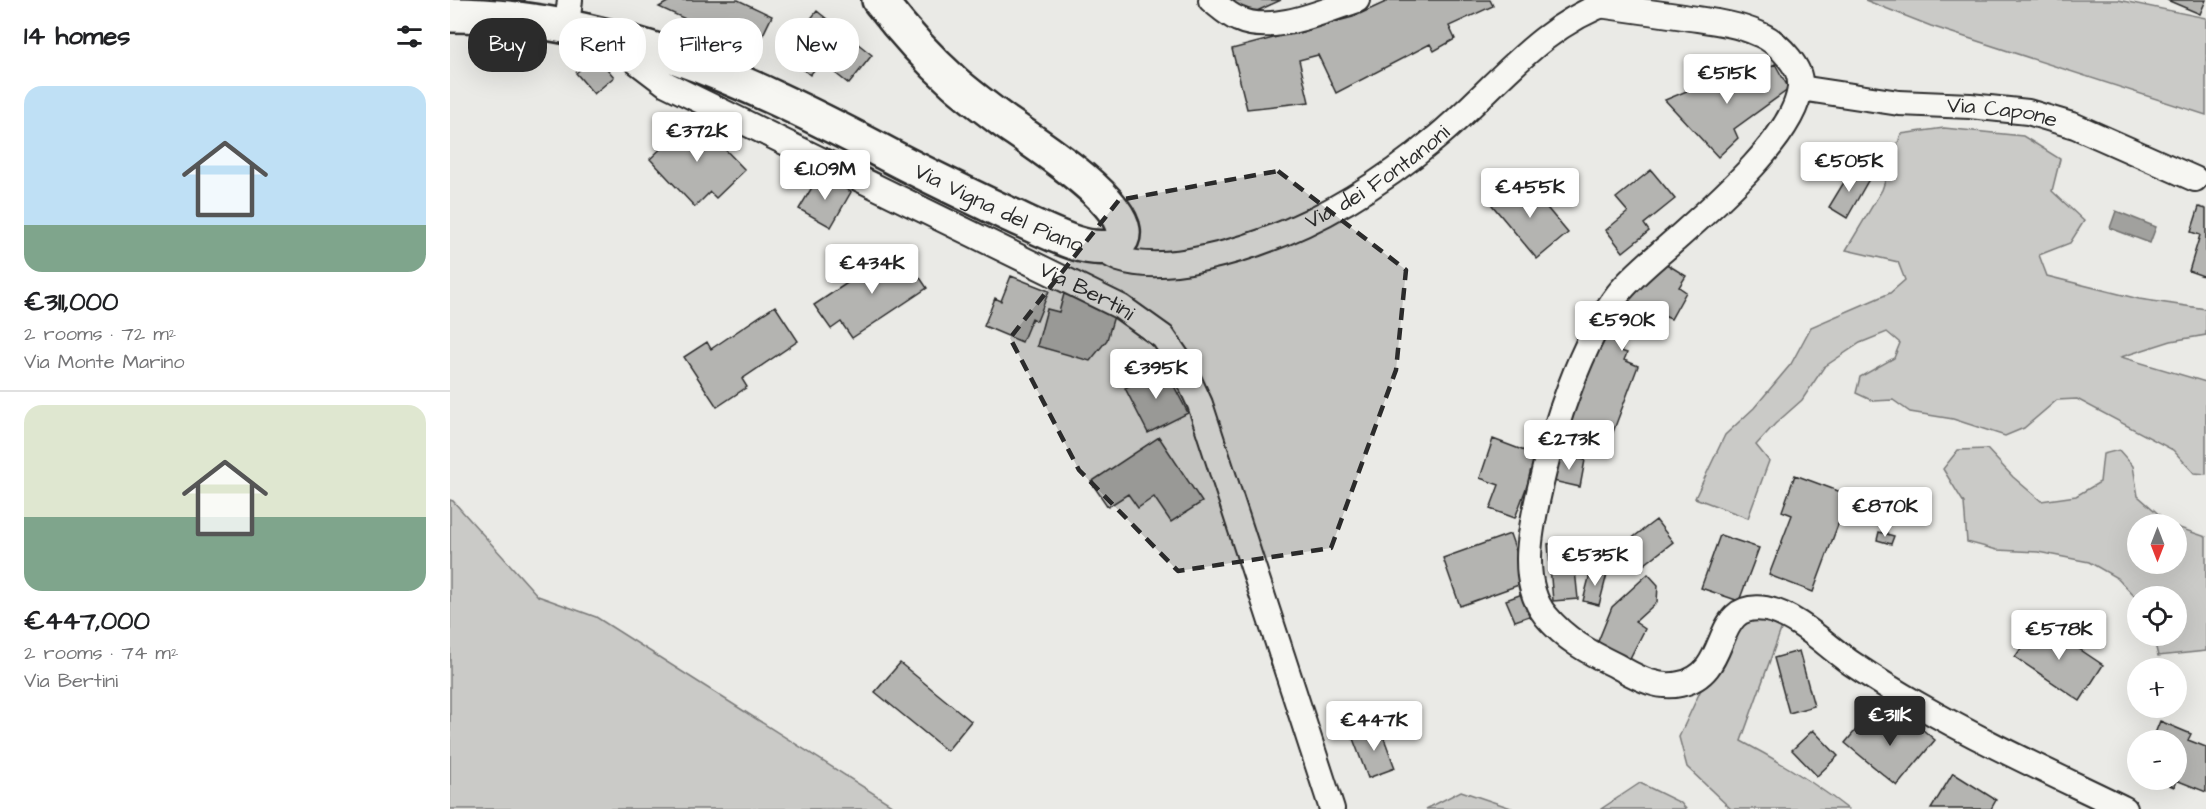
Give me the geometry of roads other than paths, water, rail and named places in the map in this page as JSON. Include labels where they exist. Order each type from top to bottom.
[{"type":"main road","name":"Via Vigna del Piano","points":[[646,46],[764,92],[981,201],[1071,242],[1100,248],[1112,246],[1123,237],[1121,224],[1107,203],[1074,172],[955,82],[907,35],[879,0]]},
{"type":"main road","name":"Via Vigna del Piano","points":[[450,15],[559,18]]},
{"type":"street","points":[[1211,0],[1242,21],[1269,24],[1296,20],[1357,0]]},
{"type":"street","name":"Via dei Fontanoni","points":[[1100,248],[1128,261],[1168,264],[1188,262],[1236,251],[1317,218],[1406,162],[1449,127],[1528,50],[1561,25],[1607,3]]},
{"type":"street","points":[[1607,3],[1712,20],[1762,35],[1782,49],[1793,64],[1800,88],[1792,113],[1768,148],[1736,183],[1620,291],[1599,323],[1558,423],[1534,511],[1529,563],[1538,605],[1563,634],[1586,651],[1649,682],[1668,685],[1692,680],[1705,672],[1712,664],[1729,622],[1738,613],[1762,608],[1776,612],[1809,631],[1862,670],[1928,710],[2125,809]]},
{"type":"street","name":"Via Bertini","points":[[646,69],[666,84],[1121,307],[1163,337],[1180,363],[1200,404],[1332,809]]},
{"type":"street","name":"Via Capone","points":[[1800,88],[1899,103],[1970,106],[2028,112],[2075,126],[2195,179]]}]
